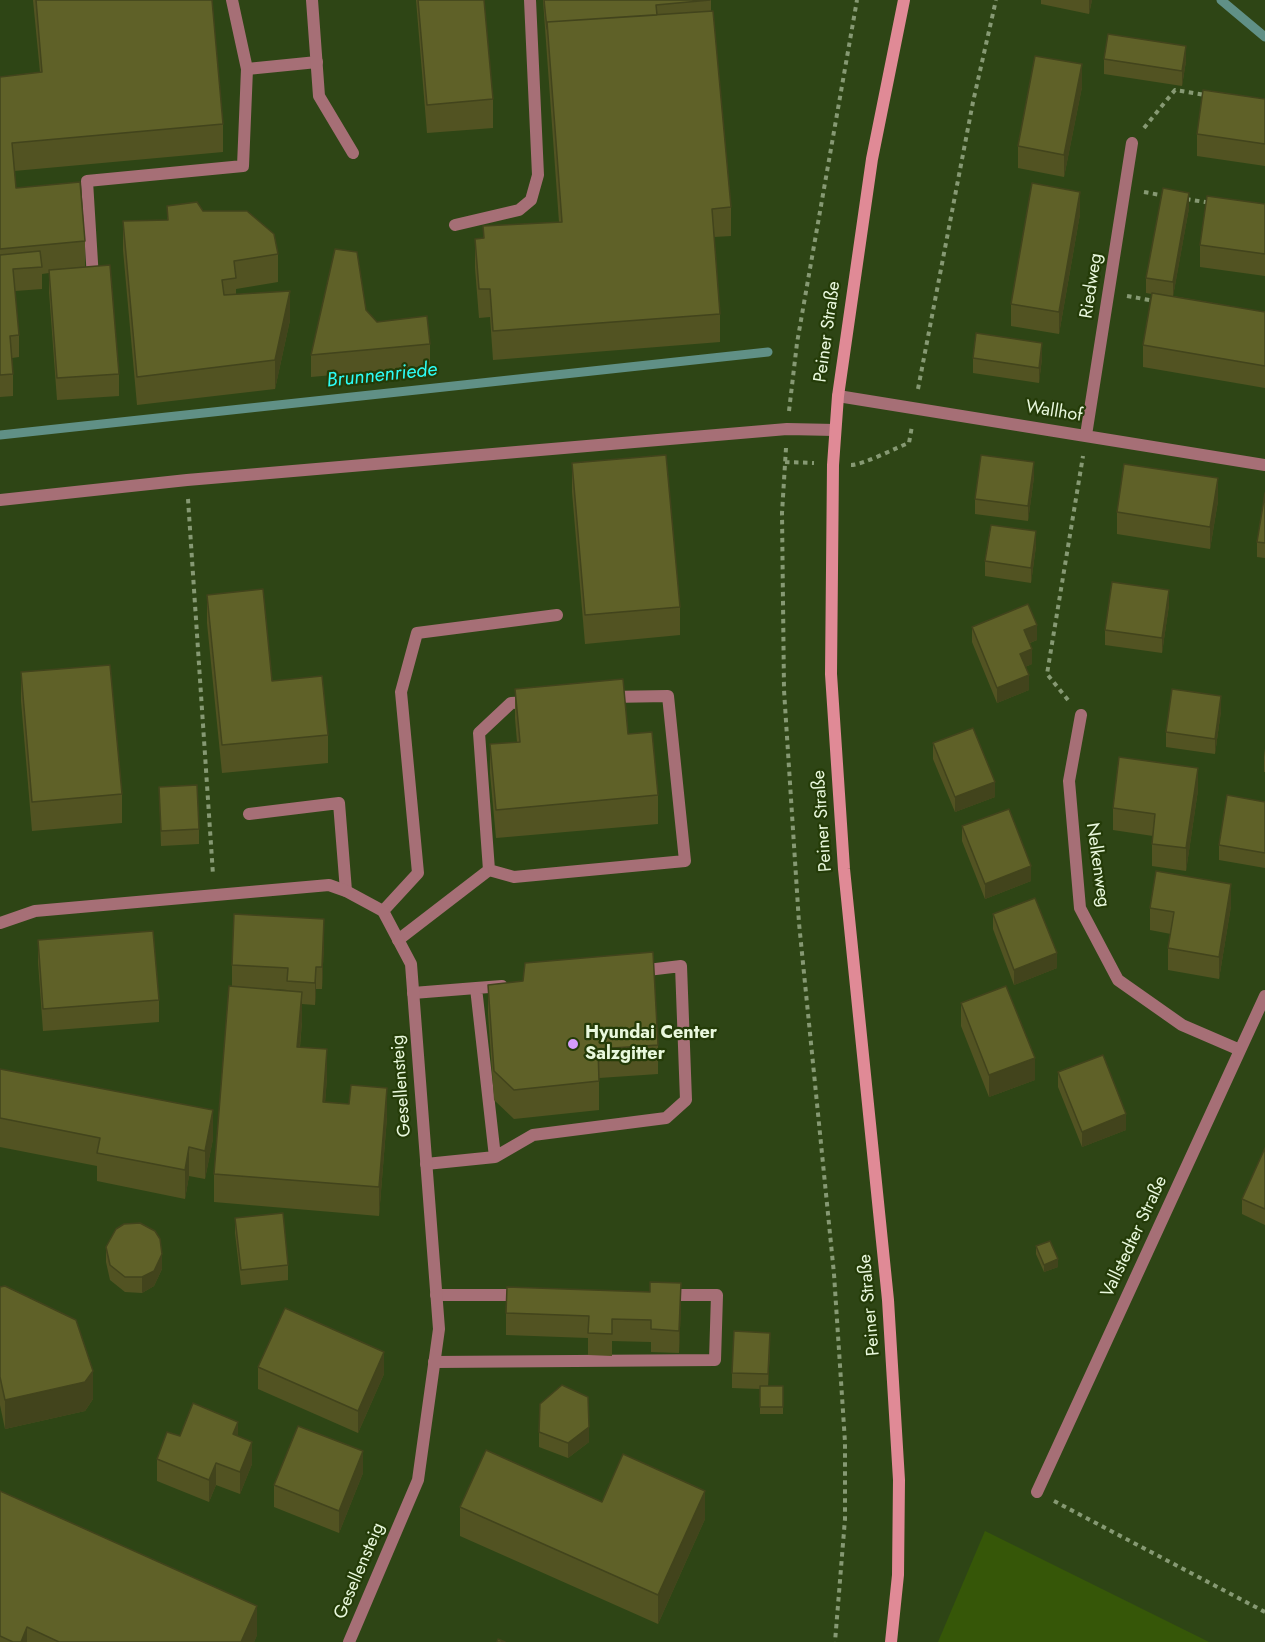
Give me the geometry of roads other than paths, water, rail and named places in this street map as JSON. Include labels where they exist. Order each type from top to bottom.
[{"type":"main road","name":"Peiner Straße","points":[[891,1642],[898,1575],[900,1480],[888,1300],[844,869],[831,674],[833,465],[838,396],[872,159],[904,0]]},
{"type":"street","points":[[93,279],[87,181],[243,166],[247,69],[232,0]]},
{"type":"street","points":[[312,0],[319,96],[353,153]]},
{"type":"street","points":[[455,225],[519,210],[531,200],[538,174],[530,0]]},
{"type":"street","points":[[247,69],[317,62]]},
{"type":"street","name":"Riedweg","points":[[1086,435],[1132,143]]},
{"type":"street","name":"Wallhof","points":[[838,396],[1265,465]]},
{"type":"street","points":[[0,500],[187,480],[787,429],[835,430]]},
{"type":"street","points":[[0,923],[35,911],[329,885],[346,891],[382,911],[418,873],[401,692],[417,633],[557,615]]},
{"type":"street","points":[[489,870],[514,877],[685,861],[668,696],[591,698]]},
{"type":"street","points":[[489,870],[479,733],[511,703],[545,701]]},
{"type":"street","name":"Nelkenweg","points":[[1081,715],[1069,781],[1080,908],[1118,980],[1182,1025],[1240,1050]]},
{"type":"street","points":[[249,814],[339,803],[346,891]]},
{"type":"street","points":[[398,940],[489,870]]},
{"type":"street","name":"Gesellensteig","points":[[349,1642],[418,1480],[439,1329],[411,964],[382,911]]},
{"type":"street","points":[[426,1164],[495,1157],[533,1135],[666,1118],[686,1100],[681,966],[624,972]]},
{"type":"street","points":[[413,993],[510,985]]},
{"type":"street","points":[[476,988],[495,1157]]},
{"type":"street","name":"Vallstedter Straße","points":[[1037,1492],[1265,996]]},
{"type":"street","points":[[436,1294],[530,1295]]},
{"type":"street","points":[[434,1362],[715,1360],[717,1295],[659,1295]]},
{"type":"waterway","name":"Brunnenriede","points":[[1221,0],[1265,37]]},
{"type":"waterway","name":"Brunnenriede","points":[[0,435],[768,352]]},
{"type":"place","name":"Hyundai Center Salzgitter","points":[[573,1044]]}]
